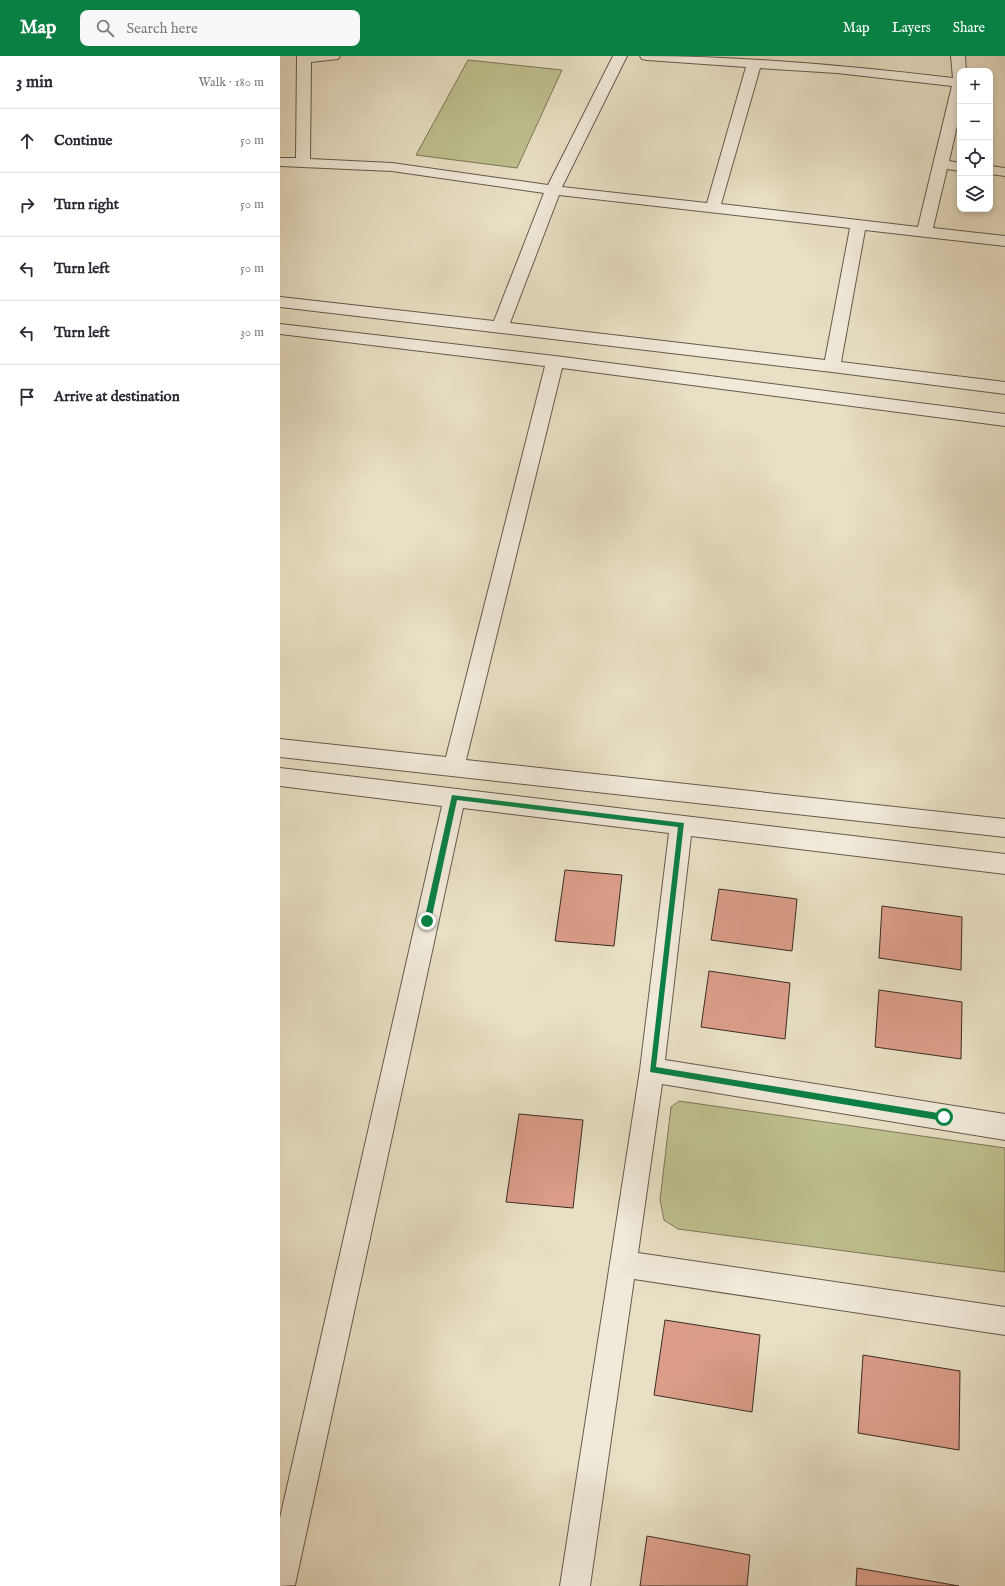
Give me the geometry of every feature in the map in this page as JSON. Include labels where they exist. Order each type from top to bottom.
[{"type":"street","points":[[280,178],[291,162],[304,57],[333,56]]},
{"type":"street","points":[[500,327],[553,190],[620,56]]},
{"type":"street","points":[[647,56],[837,69],[957,83]]},
{"type":"street","points":[[958,56],[959,68]]},
{"type":"street","points":[[713,207],[754,64]]},
{"type":"street","points":[[925,231],[957,95]]},
{"type":"street","points":[[291,162],[392,167],[553,190],[713,207],[858,226],[925,231],[1005,241]]},
{"type":"street","points":[[940,164],[957,167]]},
{"type":"street","points":[[993,170],[1005,172]]},
{"type":"street","points":[[832,366],[858,226]]},
{"type":"street","points":[[280,302],[832,366],[1005,388]]},
{"type":"street","points":[[280,329],[555,362],[1005,420]]},
{"type":"street","points":[[454,767],[555,362]]},
{"type":"street","points":[[280,748],[1005,828]]},
{"type":"street","points":[[280,777],[1005,864]]},
{"type":"street","points":[[280,1585],[455,797]]},
{"type":"street","points":[[575,1586],[652,1070],[681,825]]},
{"type":"street","points":[[652,1070],[1005,1127]]},
{"type":"street","points":[[622,1264],[1005,1321]]},
{"type":"green space","points":[[468,60],[562,70],[517,168],[416,155]]},
{"type":"green space","points":[[679,1101],[1005,1148],[1005,1272],[678,1229],[664,1220],[660,1200],[671,1107]]},
{"type":"building","points":[[565,870],[622,875],[614,946],[555,941]]},
{"type":"building","points":[[719,889],[797,899],[792,951],[711,940]]},
{"type":"building","points":[[882,906],[962,917],[961,970],[879,958]]},
{"type":"building","points":[[709,971],[790,983],[785,1039],[701,1027]]},
{"type":"building","points":[[879,990],[962,1002],[961,1059],[875,1047]]},
{"type":"building","points":[[519,1114],[583,1120],[573,1208],[506,1202]]},
{"type":"building","points":[[665,1320],[760,1335],[752,1412],[654,1395]]},
{"type":"building","points":[[863,1355],[960,1371],[959,1450],[858,1433]]},
{"type":"building","points":[[647,1536],[750,1555],[747,1586],[640,1586]]},
{"type":"building","points":[[857,1568],[959,1586],[856,1586]]},
{"type":"route","points":[[427,921],[455,797],[681,825],[652,1070],[944,1117]]}]
